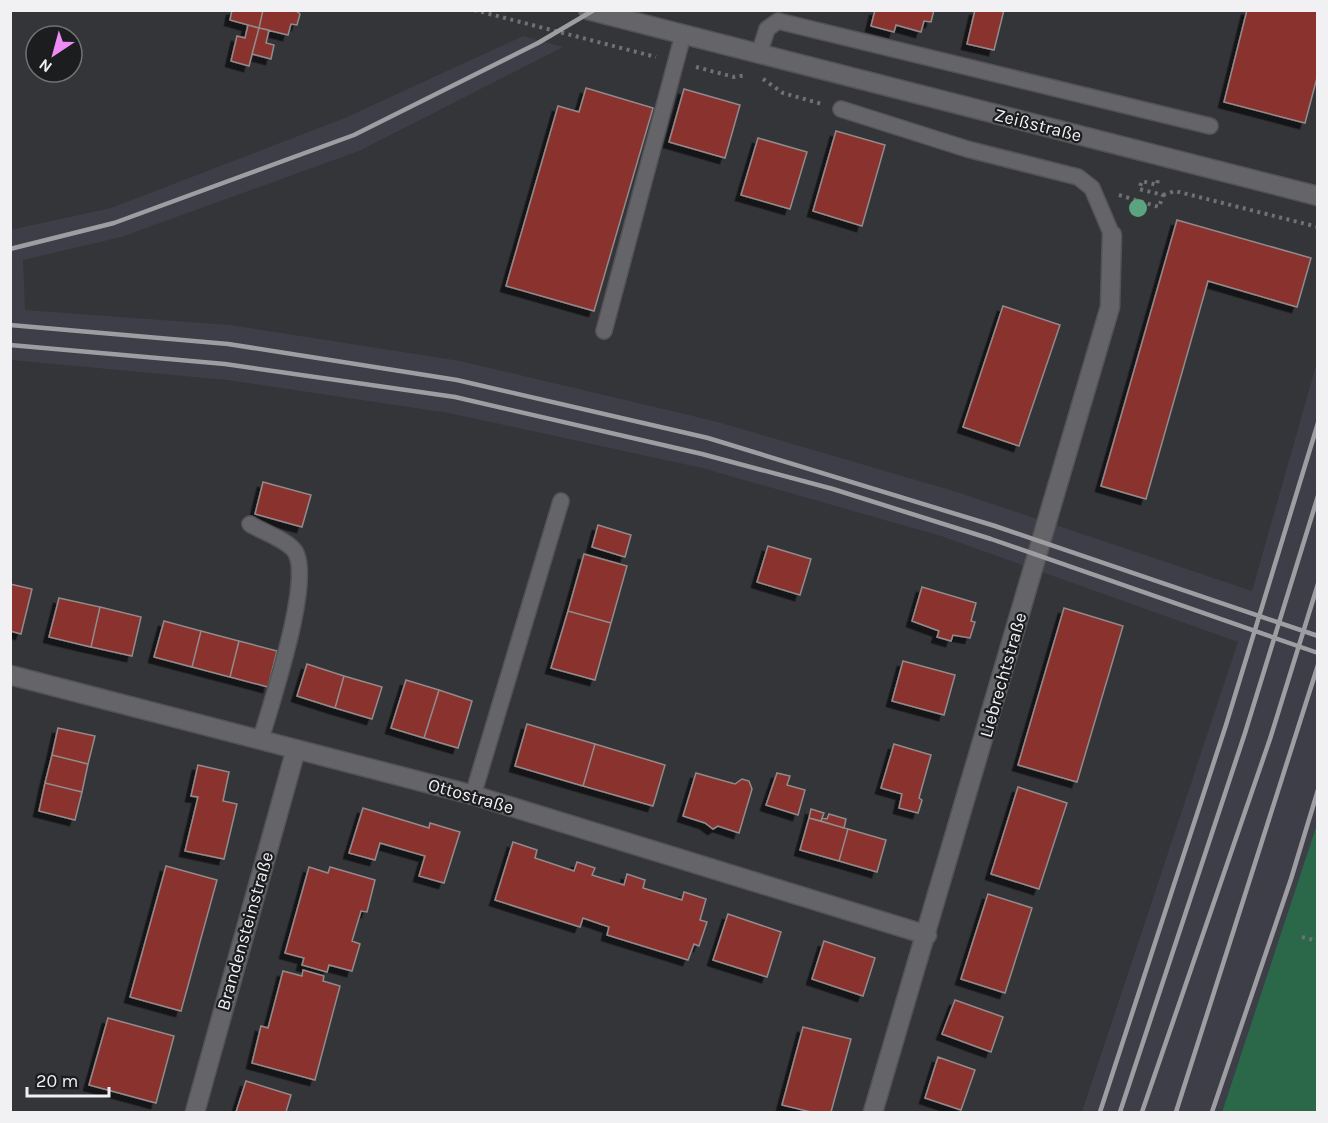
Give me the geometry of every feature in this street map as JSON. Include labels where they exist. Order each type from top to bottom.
[{"type":"street","name":"Zeißstraße","points":[[588,10],[1317,196]]},
{"type":"street","name":"Liebrechtstraße","points":[[873,1113],[1110,307],[1112,235]]},
{"type":"street","name":"Ottostraße","points":[[10,675],[473,795],[927,935]]},
{"type":"street","name":"Brandensteinstraße","points":[[195,1113],[296,749]]},
{"type":"lane","points":[[759,54],[767,29],[778,21],[1210,126]]},
{"type":"lane","points":[[604,331],[683,35]]},
{"type":"lane","points":[[841,109],[967,149],[1078,177],[1092,188],[1112,235]]},
{"type":"lane","points":[[473,795],[561,501]]},
{"type":"lane","points":[[250,524],[294,550],[301,562],[297,607],[261,739]]},
{"type":"path","points":[[474,10],[734,77],[755,74],[775,79]]},
{"type":"path","points":[[755,74],[783,93],[841,109]]},
{"type":"path","points":[[1157,185],[1142,181],[1140,189],[1163,195],[1175,191],[1317,227]]},
{"type":"path","points":[[1092,188],[1160,207],[1163,195]]},
{"type":"path","points":[[1302,937],[1317,941]]},
{"type":"shaded area","points":[[523,36],[563,47],[359,151],[121,237],[23,260],[25,310],[230,325],[460,361],[714,421],[957,492],[1252,591],[1317,362],[1317,824],[1222,1112],[1082,1112],[1238,642],[941,536],[702,468],[449,413],[227,380],[11,360],[10,230],[111,208],[345,118]]},
{"type":"green space","points":[[1317,824],[1317,1112],[1222,1112]]},
{"type":"building","points":[[232,10],[263,10],[259,28],[230,20]]},
{"type":"building","points":[[263,10],[295,10],[300,14],[297,25],[291,24],[288,35],[259,28]]},
{"type":"building","points":[[875,10],[934,10],[931,22],[924,21],[921,32],[896,25],[894,32],[871,26]]},
{"type":"building","points":[[975,10],[1004,10],[994,50],[967,44]]},
{"type":"building","points":[[1247,10],[1318,10],[1318,74],[1305,123],[1224,102]]},
{"type":"building","points":[[248,25],[259,28],[249,66],[231,61],[237,36],[245,38]]},
{"type":"building","points":[[259,28],[269,30],[266,43],[274,45],[271,59],[252,54]]},
{"type":"building","points":[[586,88],[653,108],[594,311],[506,286],[558,106],[579,112]]},
{"type":"building","points":[[684,89],[740,105],[725,158],[669,142]]},
{"type":"building","points":[[836,131],[885,145],[862,226],[813,211]]},
{"type":"building","points":[[758,138],[807,152],[790,209],[741,195]]},
{"type":"building","points":[[1177,220],[1311,258],[1297,307],[1208,281],[1146,499],[1101,486]]},
{"type":"building","points":[[1003,306],[1060,325],[1019,446],[963,427]]},
{"type":"building","points":[[263,482],[311,495],[302,527],[255,514]]},
{"type":"building","points":[[598,525],[631,535],[625,557],[592,547]]},
{"type":"building","points":[[768,546],[811,559],[800,595],[757,582]]},
{"type":"building","points":[[584,554],[627,566],[611,623],[568,611]]},
{"type":"building","points":[[10,584],[32,589],[21,634],[10,631]]},
{"type":"building","points":[[922,587],[976,603],[971,621],[975,622],[970,638],[953,635],[951,641],[937,637],[939,631],[912,621]]},
{"type":"building","points":[[59,598],[100,607],[91,647],[49,637]]},
{"type":"building","points":[[100,607],[141,617],[132,656],[91,647]]},
{"type":"building","points":[[1064,608],[1123,626],[1077,782],[1018,765]]},
{"type":"building","points":[[568,611],[611,623],[595,680],[551,668]]},
{"type":"building","points":[[164,621],[201,631],[192,667],[154,657]]},
{"type":"building","points":[[201,631],[239,641],[230,677],[192,667]]},
{"type":"building","points":[[239,641],[277,651],[268,687],[230,677]]},
{"type":"building","points":[[903,661],[955,675],[944,715],[892,701]]},
{"type":"building","points":[[307,664],[344,676],[335,708],[297,696]]},
{"type":"building","points":[[344,676],[382,687],[372,719],[335,708]]},
{"type":"building","points":[[406,680],[439,690],[424,738],[391,728]]},
{"type":"building","points":[[439,690],[472,701],[458,748],[424,738]]},
{"type":"building","points":[[527,724],[595,744],[583,786],[515,766]]},
{"type":"building","points":[[58,728],[95,736],[88,764],[52,755]]},
{"type":"building","points":[[595,744],[665,765],[653,806],[583,786]]},
{"type":"building","points":[[894,744],[931,755],[919,798],[922,800],[918,813],[899,808],[902,794],[881,788]]},
{"type":"building","points":[[52,755],[88,764],[82,792],[45,783]]},
{"type":"building","points":[[198,765],[229,772],[223,801],[237,804],[224,859],[185,851],[198,797],[191,796]]},
{"type":"building","points":[[696,773],[735,784],[742,779],[749,781],[752,789],[739,833],[718,826],[713,829],[705,823],[683,816]]},
{"type":"building","points":[[777,773],[790,776],[787,785],[805,790],[798,815],[766,805]]},
{"type":"building","points":[[45,783],[82,792],[75,820],[39,811]]},
{"type":"building","points":[[1018,787],[1067,803],[1039,889],[991,874]]},
{"type":"building","points":[[363,808],[429,828],[430,823],[460,832],[444,883],[419,876],[425,856],[380,843],[375,860],[349,853]]},
{"type":"building","points":[[811,809],[824,813],[821,821],[809,818]]},
{"type":"building","points":[[829,814],[846,819],[844,828],[821,821],[822,818],[827,819]]},
{"type":"building","points":[[809,818],[848,829],[839,861],[800,850]]},
{"type":"building","points":[[848,829],[886,840],[877,872],[839,861]]},
{"type":"building","points":[[513,842],[537,850],[535,858],[574,871],[577,862],[595,868],[592,875],[624,885],[627,874],[645,880],[643,888],[682,900],[684,892],[706,899],[700,920],[707,922],[699,946],[694,944],[688,960],[607,935],[609,927],[583,918],[580,927],[495,900]]},
{"type":"building","points":[[166,866],[217,880],[181,1011],[130,997]]},
{"type":"building","points":[[309,867],[328,873],[330,867],[375,880],[367,912],[361,911],[352,941],[360,944],[352,971],[329,965],[327,972],[302,965],[304,958],[285,953]]},
{"type":"building","points":[[988,894],[1032,908],[1005,993],[961,979]]},
{"type":"building","points":[[728,914],[781,932],[767,977],[713,960]]},
{"type":"building","points":[[824,941],[875,958],[863,996],[812,979]]},
{"type":"building","points":[[303,970],[324,976],[323,981],[340,986],[315,1080],[252,1063],[261,1026],[268,1028],[283,971],[302,976]]},
{"type":"building","points":[[955,1000],[1003,1017],[991,1052],[942,1034]]},
{"type":"building","points":[[108,1018],[174,1036],[156,1103],[89,1085]]},
{"type":"building","points":[[803,1027],[851,1039],[831,1112],[811,1112],[782,1105]]},
{"type":"building","points":[[938,1057],[975,1070],[961,1110],[925,1098]]},
{"type":"building","points":[[246,1081],[291,1095],[286,1112],[236,1112]]},
{"type":"railway","points":[[10,249],[114,223],[354,135],[538,43],[594,10]]},
{"type":"railway","points":[[10,325],[228,344],[457,380],[708,438],[995,526],[1318,636]]},
{"type":"railway","points":[[10,345],[225,364],[455,397],[702,454],[833,489],[991,539],[1318,653]]},
{"type":"railway","points":[[1100,1112],[1226,725],[1318,423]]},
{"type":"railway","points":[[1120,1112],[1245,733],[1318,496]]},
{"type":"railway","points":[[1142,1112],[1270,739],[1318,584]]},
{"type":"railway","points":[[1176,1112],[1318,665]]},
{"type":"railway","points":[[1212,1112],[1291,879],[1318,790]]}]
